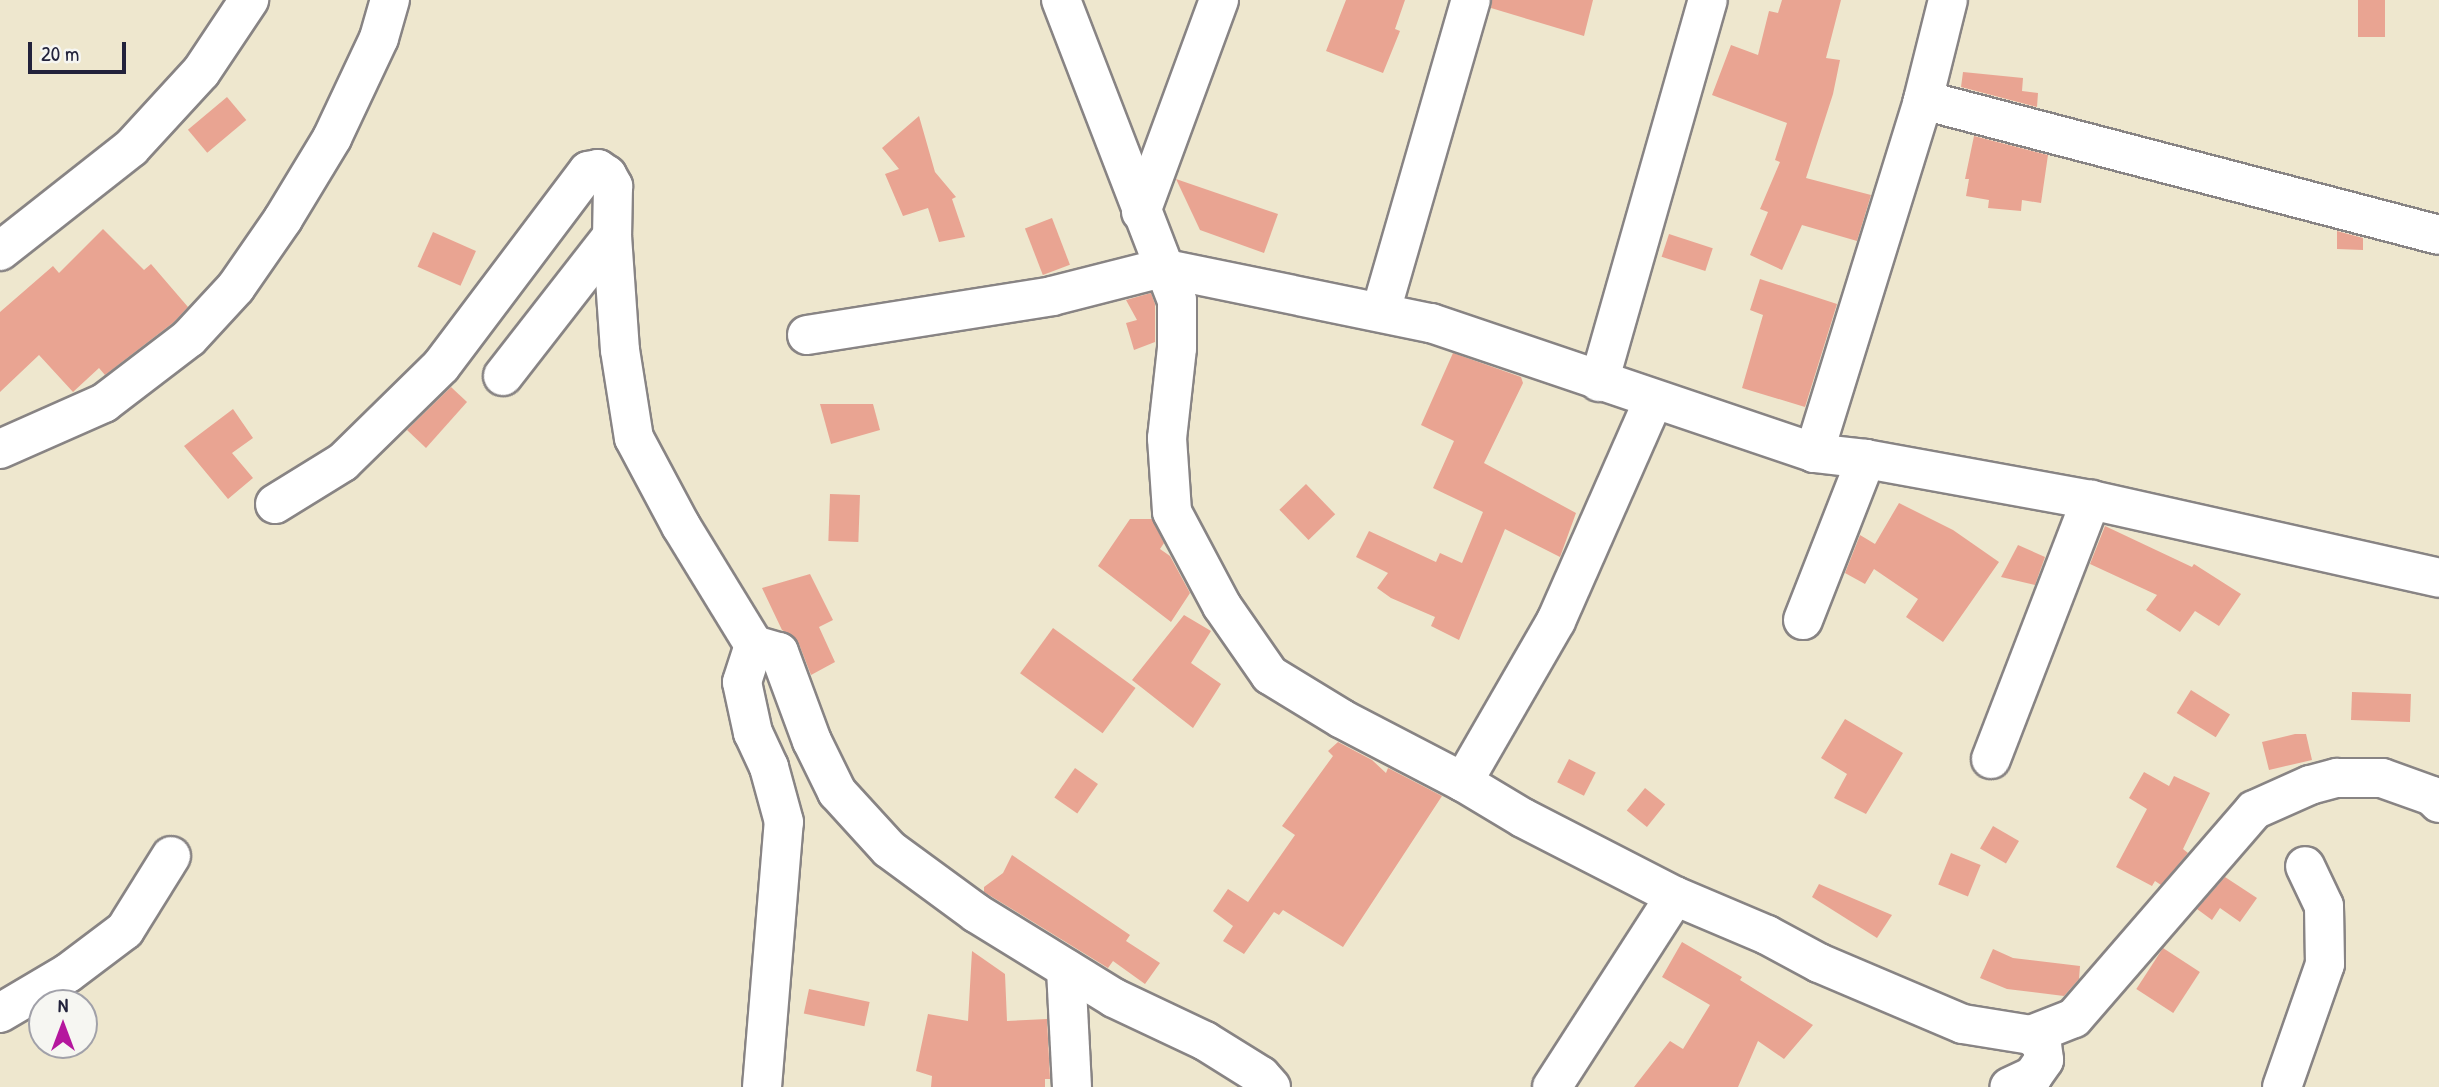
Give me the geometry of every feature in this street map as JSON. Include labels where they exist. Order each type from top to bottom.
[{"type":"street","points":[[0,251],[131,148],[201,72],[249,0]]},
{"type":"street","points":[[0,449],[104,403],[190,338],[236,288],[283,219],[332,138],[379,38],[390,0]]},
{"type":"street","points":[[1061,0],[1162,268],[1177,300],[1177,348],[1167,438],[1172,512],[1222,606],[1270,675],[1342,719],[1463,782],[1523,818],[1675,896],[1768,935],[1819,963],[1963,1024],[2031,1035],[2074,1018],[2254,810],[2310,785],[2337,778],[2382,778],[2432,796],[2439,803]]},
{"type":"street","points":[[1141,212],[1219,0]]},
{"type":"street","points":[[1381,312],[1471,0]]},
{"type":"street","points":[[1599,382],[1708,0]]},
{"type":"street","points":[[1814,453],[1923,100],[1948,0]]},
{"type":"street","points":[[1923,100],[2439,235]]},
{"type":"street","points":[[275,504],[343,461],[441,366],[588,171],[598,169],[607,176],[612,186],[611,236],[620,350],[634,438],[687,536],[754,645],[779,652],[812,741],[837,792],[889,849],[976,913],[1114,998],[1205,1041],[1261,1076],[1271,1087]]},
{"type":"street","points":[[503,376],[611,236]]},
{"type":"street","points":[[807,335],[1052,296],[1162,268],[1431,323],[1653,401],[1814,453],[1867,459],[2091,500],[2439,578]]},
{"type":"street","points":[[1463,782],[1556,621],[1653,401]]},
{"type":"street","points":[[1803,620],[1867,459]]},
{"type":"street","points":[[1991,758],[2091,500]]},
{"type":"street","points":[[754,645],[743,682],[753,733],[769,767],[785,822],[762,1087]]},
{"type":"street","points":[[0,1013],[68,973],[125,930],[171,856]]},
{"type":"street","points":[[2282,1087],[2325,964],[2324,906],[2305,866]]},
{"type":"street","points":[[1552,1087],[1675,896]]},
{"type":"street","points":[[1066,969],[1072,1087]]},
{"type":"street","points":[[2009,1087],[2033,1076],[2044,1060],[2042,1045],[2031,1035]]},
{"type":"building","points":[[1346,0],[1405,0],[1395,29],[1400,31],[1383,73],[1326,51]]},
{"type":"building","points":[[1492,0],[1593,0],[1584,36],[1491,8]]},
{"type":"building","points":[[1782,0],[1841,0],[1826,58],[1840,60],[1833,94],[1806,178],[1871,195],[1857,241],[1802,225],[1782,270],[1750,255],[1768,212],[1760,209],[1780,162],[1775,160],[1787,123],[1712,95],[1731,45],[1758,55],[1769,11],[1778,13]]},
{"type":"building","points":[[2358,0],[2385,0],[2385,37],[2358,37]]},
{"type":"building","points":[[1963,72],[2023,78],[2022,91],[2038,93],[2037,107],[1961,87]]},
{"type":"building","points":[[227,97],[246,120],[207,153],[188,130]]},
{"type":"building","points":[[919,116],[935,172],[956,197],[952,199],[965,237],[939,242],[928,208],[903,216],[885,174],[899,169],[882,148]]},
{"type":"building","points":[[1974,136],[2048,155],[2041,203],[2022,200],[2021,211],[1988,208],[1989,200],[1966,196],[1969,179],[1965,179]]},
{"type":"building","points":[[1176,179],[1278,214],[1264,253],[1200,230]]},
{"type":"building","points":[[1052,218],[1070,265],[1043,275],[1025,228]]},
{"type":"building","points":[[103,229],[144,270],[151,264],[188,307],[174,322],[105,375],[99,368],[73,392],[39,355],[0,392],[0,312],[53,266],[59,273]]},
{"type":"building","points":[[2337,231],[2363,238],[2363,250],[2337,249]]},
{"type":"building","points":[[433,232],[476,251],[460,286],[418,267]]},
{"type":"building","points":[[1669,234],[1713,248],[1705,271],[1662,257]]},
{"type":"building","points":[[1760,279],[1837,304],[1805,407],[1742,388],[1763,315],[1750,310]]},
{"type":"building","points":[[1151,293],[1155,304],[1155,342],[1134,350],[1126,323],[1137,320],[1126,300]]},
{"type":"building","points":[[1453,353],[1521,377],[1523,383],[1484,463],[1576,513],[1560,557],[1505,529],[1459,640],[1431,626],[1435,617],[1391,598],[1377,588],[1388,573],[1356,557],[1369,531],[1436,562],[1440,553],[1462,563],[1483,512],[1433,488],[1454,441],[1421,425]]},
{"type":"building","points":[[451,387],[467,402],[426,448],[407,430]]},
{"type":"building","points":[[820,404],[873,404],[880,430],[831,444]]},
{"type":"building","points":[[233,409],[253,438],[232,453],[253,478],[228,499],[184,446]]},
{"type":"building","points":[[1306,484],[1335,514],[1309,540],[1279,510]]},
{"type":"building","points":[[830,494],[860,495],[858,542],[828,541]]},
{"type":"building","points":[[1899,503],[1953,530],[1999,562],[1943,642],[1906,617],[1918,599],[1874,569],[1865,584],[1845,573],[1860,535],[1875,544]]},
{"type":"building","points":[[1130,519],[1152,519],[1164,543],[1160,549],[1170,556],[1190,593],[1171,622],[1098,566]]},
{"type":"building","points":[[2105,526],[2192,567],[2194,564],[2241,594],[2219,626],[2195,611],[2180,632],[2146,610],[2157,595],[2090,564]]},
{"type":"building","points":[[2018,545],[2045,557],[2035,585],[2001,577]]},
{"type":"building","points":[[810,574],[833,620],[819,627],[835,662],[811,675],[799,644],[793,636],[782,630],[762,588]]},
{"type":"building","points":[[1184,615],[1211,631],[1191,663],[1221,684],[1193,728],[1132,680]]},
{"type":"building","points":[[1053,628],[1136,688],[1103,733],[1020,673]]},
{"type":"building","points":[[2191,690],[2230,714],[2216,737],[2177,713]]},
{"type":"building","points":[[2352,692],[2411,694],[2410,722],[2351,720]]},
{"type":"building","points":[[1845,719],[1903,753],[1866,814],[1834,798],[1847,774],[1821,758]]},
{"type":"building","points":[[2306,734],[2312,760],[2269,770],[2262,742]]},
{"type":"building","points":[[1338,742],[1372,760],[1386,773],[1388,768],[1442,796],[1343,947],[1283,910],[1279,915],[1274,912],[1244,954],[1223,941],[1233,926],[1213,911],[1228,889],[1248,902],[1295,835],[1282,826],[1333,756],[1328,751]]},
{"type":"building","points":[[1569,759],[1596,773],[1584,796],[1557,782]]},
{"type":"building","points":[[1075,768],[1098,784],[1077,814],[1054,797]]},
{"type":"building","points":[[2144,772],[2169,786],[2174,776],[2210,793],[2183,849],[2188,853],[2161,885],[2155,881],[2152,886],[2116,867],[2147,809],[2129,798]]},
{"type":"building","points":[[1645,788],[1665,804],[1647,827],[1627,811]]},
{"type":"building","points":[[1993,826],[2019,841],[2006,864],[1980,849]]},
{"type":"building","points":[[1951,853],[1981,865],[1968,897],[1938,885]]},
{"type":"building","points":[[1012,855],[1130,935],[1126,941],[1160,963],[1145,984],[1113,961],[1108,968],[984,892],[984,887],[1003,873]]},
{"type":"building","points":[[2225,877],[2257,898],[2240,922],[2220,908],[2212,920],[2197,909]]},
{"type":"building","points":[[1819,884],[1892,915],[1877,938],[1812,897]]},
{"type":"building","points":[[1682,942],[1742,977],[1740,980],[1813,1025],[1784,1059],[1758,1041],[1738,1087],[1634,1087],[1670,1041],[1683,1049],[1710,1005],[1662,977]]},
{"type":"building","points":[[2163,948],[2200,972],[2173,1013],[2136,989]]},
{"type":"building","points":[[1993,949],[2013,958],[2080,966],[2079,979],[2064,996],[2007,989],[1980,978]]},
{"type":"building","points":[[972,951],[1005,974],[1007,1021],[1047,1019],[1050,1079],[1045,1079],[1045,1087],[931,1087],[932,1076],[916,1071],[928,1014],[968,1021]]},
{"type":"building","points":[[809,989],[870,1002],[864,1026],[804,1013]]}]
